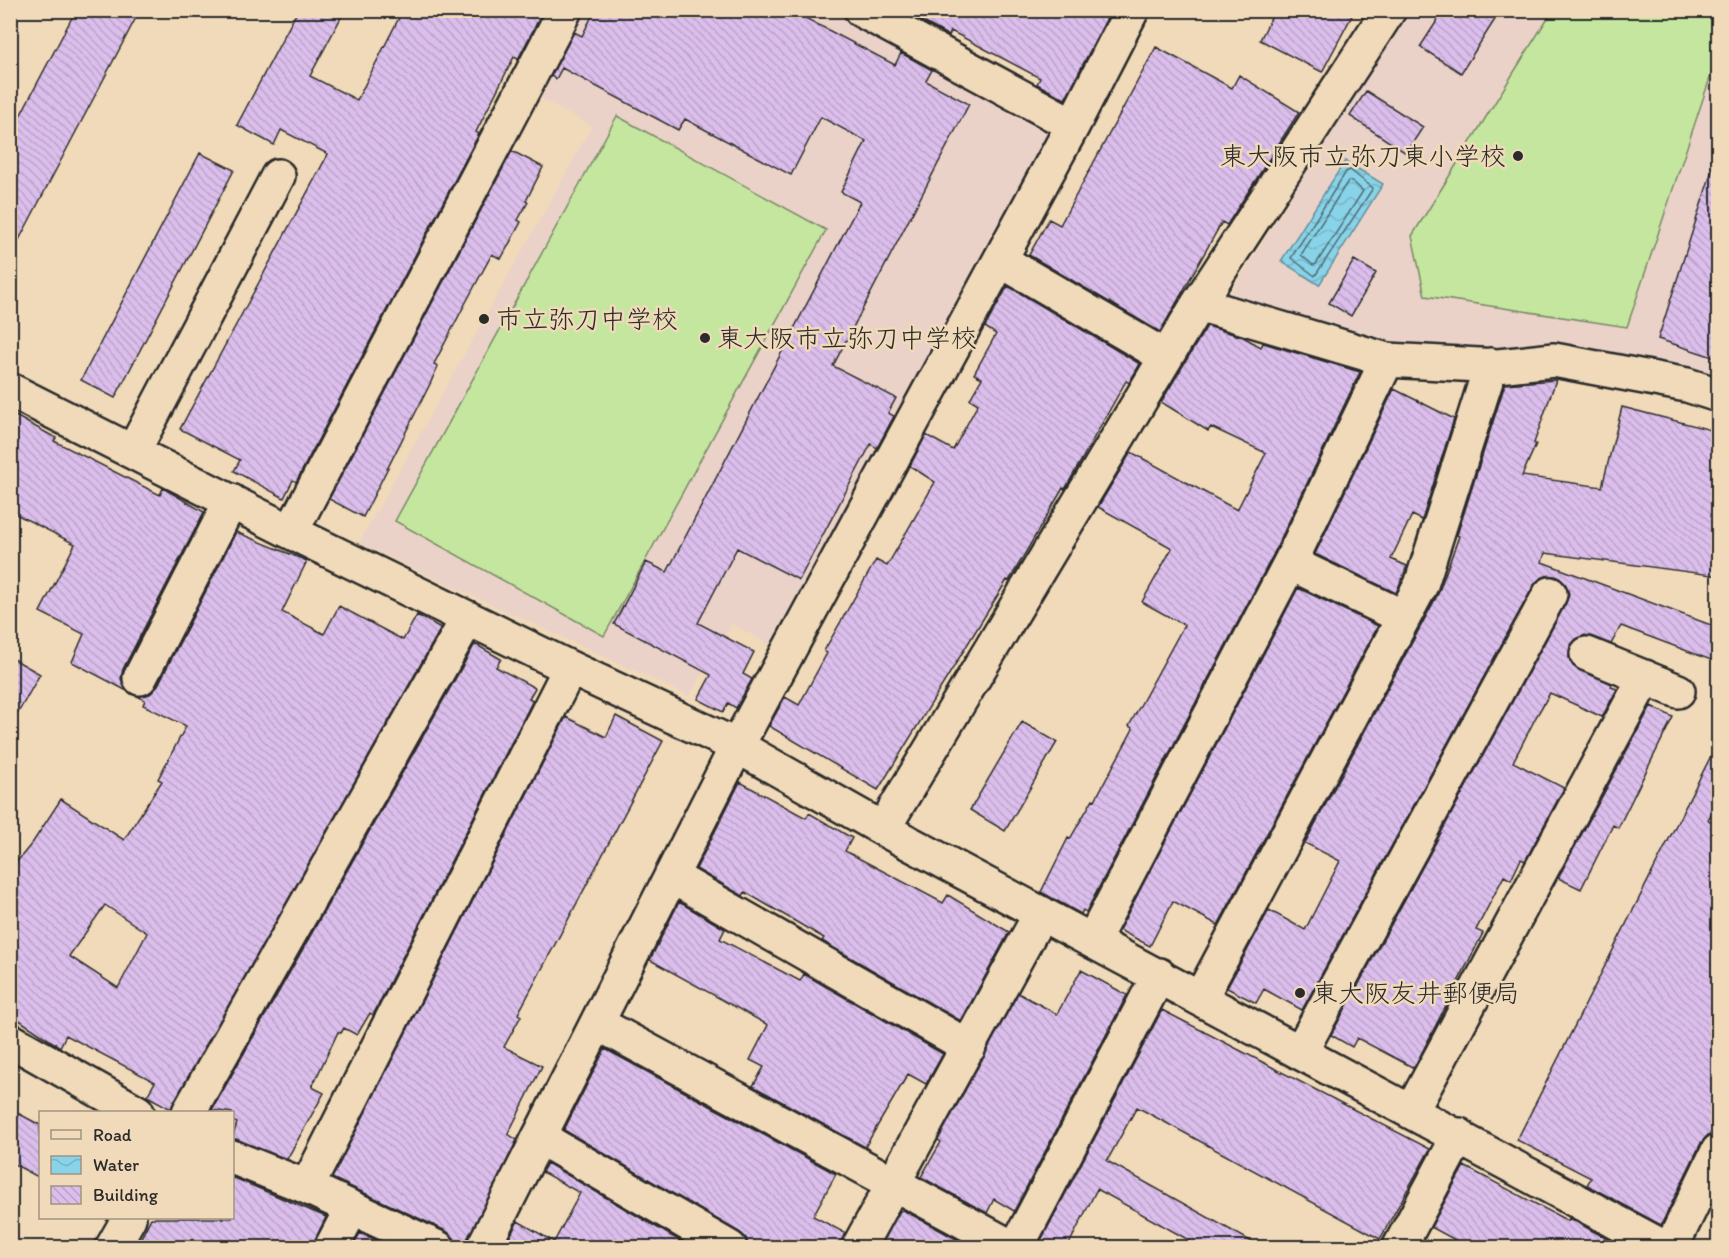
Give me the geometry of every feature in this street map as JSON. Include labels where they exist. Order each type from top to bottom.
[{"type":"street","points":[[483,1248],[737,746],[1073,125],[1132,10]]},
{"type":"street","points":[[883,829],[1198,304],[1389,10]]},
{"type":"street","points":[[291,532],[560,12]]},
{"type":"street","points":[[880,15],[1073,125]]},
{"type":"street","points":[[134,452],[278,176]]},
{"type":"street","points":[[1000,261],[1167,357]]},
{"type":"street","points":[[1198,304],[1388,360],[1491,365],[1554,360],[1687,386],[1719,395]]},
{"type":"street","points":[[1093,940],[1290,564],[1388,360]]},
{"type":"street","points":[[1201,997],[1421,585],[1491,365]]},
{"type":"street","points":[[10,390],[291,532],[570,668],[737,746],[883,829],[1413,1110],[1665,1248]]},
{"type":"street","points":[[140,678],[231,501]]},
{"type":"street","points":[[1290,564],[1403,617]]},
{"type":"street","points":[[1302,1051],[1550,594]]},
{"type":"street","points":[[190,1111],[468,618]]},
{"type":"street","points":[[1587,654],[1678,691]]},
{"type":"street","points":[[307,1187],[570,668]]},
{"type":"street","points":[[1413,1110],[1645,677]]},
{"type":"street","points":[[672,876],[969,1047]]},
{"type":"street","points":[[858,1248],[1041,913]]},
{"type":"street","points":[[597,1023],[894,1185],[1015,1248],[1159,975]]},
{"type":"street","points":[[10,1040],[134,1111]]},
{"type":"street","points":[[1399,1248],[1459,1135]]},
{"type":"street","points":[[539,1137],[730,1248]]},
{"type":"street","points":[[1671,1248],[1719,1151]]},
{"type":"street","points":[[234,1158],[307,1187],[438,1248]]},
{"type":"street","points":[[331,1248],[352,1208]]},
{"type":"street","points":[[112,1248],[128,1219]]},
{"type":"shaded area","name":"東大阪市立弥刀中学校","points":[[579,11],[827,11],[1049,133],[770,645],[732,624],[689,696],[359,543],[592,126],[532,94]]},
{"type":"shaded area","name":"東大阪市立弥刀東小学校","points":[[1408,11],[1718,11],[1718,382],[1397,350],[1225,302]]},
{"type":"green space","points":[[1552,11],[1718,11],[1718,54],[1627,327],[1425,296],[1412,236]]},
{"type":"green space","points":[[617,116],[826,230],[604,636],[395,521]]},
{"type":"water","points":[[1345,161],[1383,184],[1319,285],[1281,261]]},
{"type":"building","points":[[76,10],[140,10],[10,257],[10,135]]},
{"type":"building","points":[[298,10],[345,10],[310,76],[357,100],[403,10],[531,10],[541,15],[518,59],[514,57],[476,132],[479,134],[296,482],[293,480],[284,498],[234,471],[240,460],[180,429],[328,154],[281,130],[274,145],[237,125]]},
{"type":"building","points":[[595,10],[790,10],[895,65],[901,53],[932,70],[926,81],[969,104],[833,366],[896,398],[888,413],[894,416],[877,448],[871,444],[799,580],[737,548],[698,623],[754,652],[743,674],[752,679],[736,708],[728,703],[723,712],[698,699],[711,675],[614,624],[646,562],[667,572],[860,202],[841,192],[866,141],[821,117],[791,175],[685,119],[678,130],[562,68],[556,79],[551,76],[574,32],[582,36]]},
{"type":"building","points":[[912,10],[1111,10],[1065,99],[1037,84],[1040,78],[951,31],[949,36],[918,19],[920,15]]},
{"type":"building","points":[[1275,10],[1355,10],[1322,72],[1260,40]]},
{"type":"building","points":[[1444,10],[1501,10],[1461,73],[1420,47]]},
{"type":"building","points":[[1156,47],[1232,88],[1239,75],[1299,112],[1227,225],[1222,222],[1160,332],[1029,255],[1049,219],[1060,225]]},
{"type":"building","points":[[1366,91],[1423,127],[1406,153],[1350,116]]},
{"type":"building","points":[[512,151],[543,167],[518,220],[521,222],[501,259],[492,254],[465,304],[434,364],[438,366],[430,384],[363,517],[329,499]]},
{"type":"building","points":[[200,153],[234,170],[115,398],[81,380]]},
{"type":"building","points":[[1713,167],[1719,168],[1719,359],[1658,339]]},
{"type":"building","points":[[1354,260],[1376,273],[1351,316],[1329,303]]},
{"type":"building","points":[[1008,286],[1140,364],[1129,383],[1126,381],[1065,489],[1063,488],[1009,581],[1007,580],[878,790],[769,726],[785,697],[799,705],[827,653],[824,651],[876,560],[887,566],[935,482],[910,466],[926,435],[953,450],[978,404],[970,399],[982,378],[974,374],[996,334],[985,327]]},
{"type":"building","points":[[1207,326],[1243,337],[1261,347],[1263,343],[1360,372],[1273,555],[1086,912],[1083,910],[1081,914],[1041,892],[1068,838],[1070,839],[1093,799],[1095,800],[1133,729],[1129,726],[1184,625],[1142,602],[1172,548],[1098,507],[1131,452],[1237,510],[1266,453],[1211,427],[1208,431],[1161,402]]},
{"type":"building","points":[[1556,380],[1534,443],[1536,444],[1522,476],[1602,487],[1622,407],[1719,432],[1719,576],[1545,553],[1542,562],[1719,628],[1719,663],[1621,626],[1611,644],[1585,635],[1576,639],[1570,646],[1569,657],[1573,666],[1612,684],[1611,687],[1617,689],[1602,717],[1550,693],[1536,717],[1513,762],[1564,788],[1525,861],[1521,859],[1511,880],[1504,876],[1476,930],[1483,933],[1414,1068],[1357,1038],[1352,1047],[1331,1035],[1566,603],[1569,594],[1566,585],[1558,577],[1549,575],[1541,578],[1534,585],[1302,1010],[1264,989],[1256,1003],[1227,988],[1269,910],[1305,930],[1340,861],[1305,843],[1438,594],[1459,536],[1457,535],[1505,384]]},
{"type":"building","points":[[1394,389],[1454,419],[1422,520],[1412,515],[1391,559],[1407,566],[1396,593],[1315,554]]},
{"type":"building","points":[[10,413],[56,438],[54,441],[160,495],[163,488],[204,512],[123,669],[121,679],[127,691],[72,662],[84,634],[40,612],[75,544],[10,511]]},
{"type":"building","points":[[236,532],[307,561],[282,612],[324,634],[339,606],[403,640],[417,615],[441,628],[171,1109],[147,1096],[155,1082],[66,1035],[60,1047],[10,1014],[10,870],[33,842],[61,799],[124,840],[162,781],[158,779],[186,726],[143,705],[145,700],[137,696],[150,694],[157,687]],"holes":[[[105,905],[147,933],[118,988],[69,956]]]},
{"type":"building","points":[[1298,588],[1378,626],[1218,925],[1173,901],[1150,946],[1119,930]]},
{"type":"building","points":[[475,644],[501,659],[496,667],[535,688],[529,698],[533,700],[373,1015],[370,1013],[357,1035],[344,1028],[341,1033],[338,1032],[312,1087],[324,1093],[287,1159],[234,1140],[237,1123],[234,1122],[234,1111],[212,1110]]},
{"type":"building","points":[[10,657],[40,674],[10,727]]},
{"type":"building","points":[[1651,706],[1673,717],[1618,828],[1613,825],[1581,889],[1558,878]]},
{"type":"building","points":[[616,716],[663,741],[518,1014],[521,1016],[504,1047],[542,1066],[508,1134],[517,1140],[465,1248],[457,1248],[454,1238],[446,1231],[332,1178],[566,717],[606,737]]},
{"type":"building","points":[[1022,722],[1057,742],[1005,831],[970,810]]},
{"type":"building","points":[[1719,740],[1719,799],[1708,820],[1719,825],[1719,1133],[1708,1135],[1701,1143],[1661,1225],[1587,1185],[1591,1178],[1517,1140]]},
{"type":"building","points":[[740,782],[806,818],[809,813],[852,838],[845,851],[943,903],[948,895],[1009,932],[961,1021],[822,941],[824,938],[745,892],[743,896],[696,869]]},
{"type":"building","points":[[679,902],[725,929],[720,939],[800,981],[804,974],[943,1054],[926,1084],[908,1074],[865,1147],[753,1086],[764,1067],[750,1060],[768,1025],[650,960]]},
{"type":"building","points":[[1081,970],[1127,995],[1014,1211],[994,1199],[987,1213],[921,1177],[941,1142],[938,1140],[1018,993],[1057,1014]]},
{"type":"building","points":[[1162,1010],[1430,1149],[1380,1239],[1137,1107],[1107,1161],[1263,1248],[1203,1248],[1097,1189],[1067,1248],[1037,1248]]},
{"type":"building","points":[[605,1049],[836,1174],[813,1216],[845,1233],[839,1248],[749,1248],[746,1238],[739,1232],[564,1130]]},
{"type":"building","points":[[10,1109],[39,1124],[39,1177],[10,1162]]},
{"type":"building","points":[[547,1163],[692,1248],[504,1248],[518,1221],[554,1242],[580,1193],[542,1172]]},
{"type":"building","points":[[1464,1166],[1624,1248],[1470,1248],[1431,1227]]},
{"type":"building","points":[[234,1178],[326,1217],[311,1248],[155,1248],[140,1240],[150,1219],[234,1219]]},
{"type":"building","points":[[903,1210],[969,1246],[968,1248],[880,1248],[900,1211]]},
{"type":"building","points":[[360,1233],[393,1248],[365,1248],[355,1243]]},
{"type":"place","name":"東大阪市立弥刀東小学校","points":[[1518,156]]},
{"type":"place","name":"市立弥刀中学校","points":[[484,319]]},
{"type":"place","name":"東大阪市立弥刀中学校","points":[[705,338]]},
{"type":"place","name":"東大阪友井郵便局","points":[[1300,993]]}]
